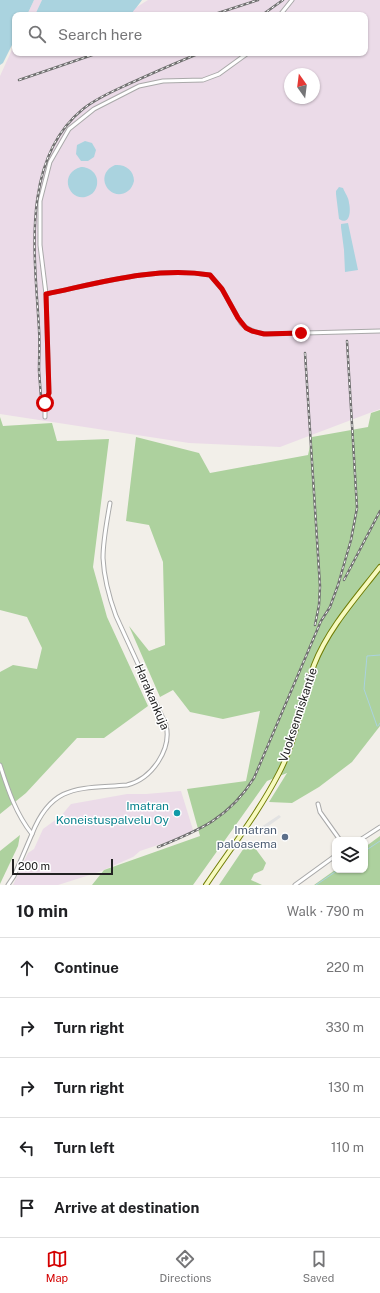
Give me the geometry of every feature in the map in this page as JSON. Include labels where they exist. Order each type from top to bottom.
[{"type":"street","points":[[282,12],[292,0]]},
{"type":"street","points":[[45,417],[45,403],[49,393],[46,294],[40,245],[40,201],[50,162],[69,129],[94,109],[139,86],[163,81],[203,80],[219,74],[244,56]]},
{"type":"street","points":[[46,294],[150,274],[196,273],[210,275],[222,289],[241,323],[252,331],[267,334],[380,331]]},
{"type":"street","name":"Harakankuja","points":[[8,885],[14,876],[42,813],[55,799],[70,790],[127,785],[133,783],[142,778],[155,766],[167,741],[168,732],[166,724],[116,616],[110,599],[105,577],[103,557],[110,503]]},
{"type":"street","name":"Vuoksenniskantie","points":[[206,885],[280,772],[292,740],[314,666],[327,638],[380,567]]},
{"type":"street","points":[[0,765],[14,805],[32,834]]},
{"type":"street","points":[[318,804],[320,812],[338,837]]},
{"type":"street","points":[[365,837],[380,827]]},
{"type":"street","points":[[294,885],[332,858]]},
{"type":"shaded area","points":[[34,0],[42,0],[37,12],[28,12]]},
{"type":"shaded area","points":[[148,0],[380,0],[380,409],[280,447],[189,443],[0,414],[0,76],[12,50],[12,56],[368,56],[368,12],[133,12],[132,10]]},
{"type":"shaded area","points":[[181,791],[194,833],[140,851],[133,857],[99,872],[58,885],[13,885],[28,853],[34,849],[43,829],[61,816],[71,804],[127,794]]},
{"type":"shaded area","points":[[279,815],[281,817],[263,830],[261,827]]},
{"type":"green space","points":[[380,410],[380,726],[352,762],[319,787],[292,803],[269,802],[287,773],[267,781],[193,885],[92,885],[104,870],[200,836],[187,789],[246,781],[260,711],[223,719],[190,712],[173,690],[160,697],[129,626],[149,651],[165,645],[163,562],[149,525],[126,521],[136,437],[199,453],[210,473],[308,455],[312,437],[368,427],[371,413]]},
{"type":"green space","points":[[0,417],[3,426],[52,423],[57,441],[109,439],[93,567],[107,617],[148,706],[104,738],[77,738],[26,793],[0,814],[0,672],[13,665],[37,669],[42,648],[27,617],[0,610]]},
{"type":"green space","points":[[20,835],[18,846],[0,884],[0,851]]},
{"type":"green space","points":[[380,836],[380,885],[314,885],[332,872],[368,873],[368,845]]},
{"type":"green space","points":[[246,845],[255,848],[266,863],[263,870],[254,874],[251,880],[262,885],[219,885]]},
{"type":"water","points":[[0,0],[34,0],[28,12],[12,12],[12,45],[3,63],[0,65]]},
{"type":"water","points":[[42,0],[142,0],[133,12],[36,12]]},
{"type":"water","points":[[85,141],[92,143],[96,150],[94,157],[88,161],[81,161],[76,154],[77,145]]},
{"type":"water","points":[[115,165],[128,168],[134,177],[131,188],[122,194],[116,194],[106,187],[105,175],[108,170]]},
{"type":"water","points":[[81,167],[91,170],[97,178],[97,186],[94,192],[83,197],[72,193],[68,182],[69,176],[73,171]]},
{"type":"water","points":[[339,187],[343,188],[349,201],[350,213],[348,219],[345,221],[339,219],[336,191]]},
{"type":"water","points":[[348,223],[358,270],[345,272],[341,224]]},
{"type":"waterway","points":[[377,726],[364,689],[367,656],[380,655]]},
{"type":"waterway","points":[[368,849],[380,841]]},
{"type":"waterway","points":[[316,885],[334,873]]},
{"type":"railway","points":[[221,12],[258,0]]},
{"type":"railway","points":[[266,12],[283,0]]},
{"type":"railway","points":[[19,80],[89,56]]},
{"type":"railway","points":[[42,410],[39,371],[35,241],[36,211],[40,182],[49,155],[63,130],[83,109],[101,97],[193,56]]},
{"type":"railway","points":[[158,847],[187,835],[212,821],[224,813],[244,792],[254,778],[321,621],[330,607],[351,540],[357,508],[347,341]]},
{"type":"railway","points":[[305,353],[320,586],[319,605],[315,625]]},
{"type":"railway","points":[[344,580],[380,511]]},
{"type":"place","name":"Imatran Koneistuspalvelu Oy","points":[[177,813]]},
{"type":"place","name":"Imatran paloasema","points":[[285,837]]},
{"type":"route","points":[[45,403],[49,393],[46,294],[150,274],[196,273],[210,275],[222,289],[241,323],[246,328],[264,334],[301,333]]}]
